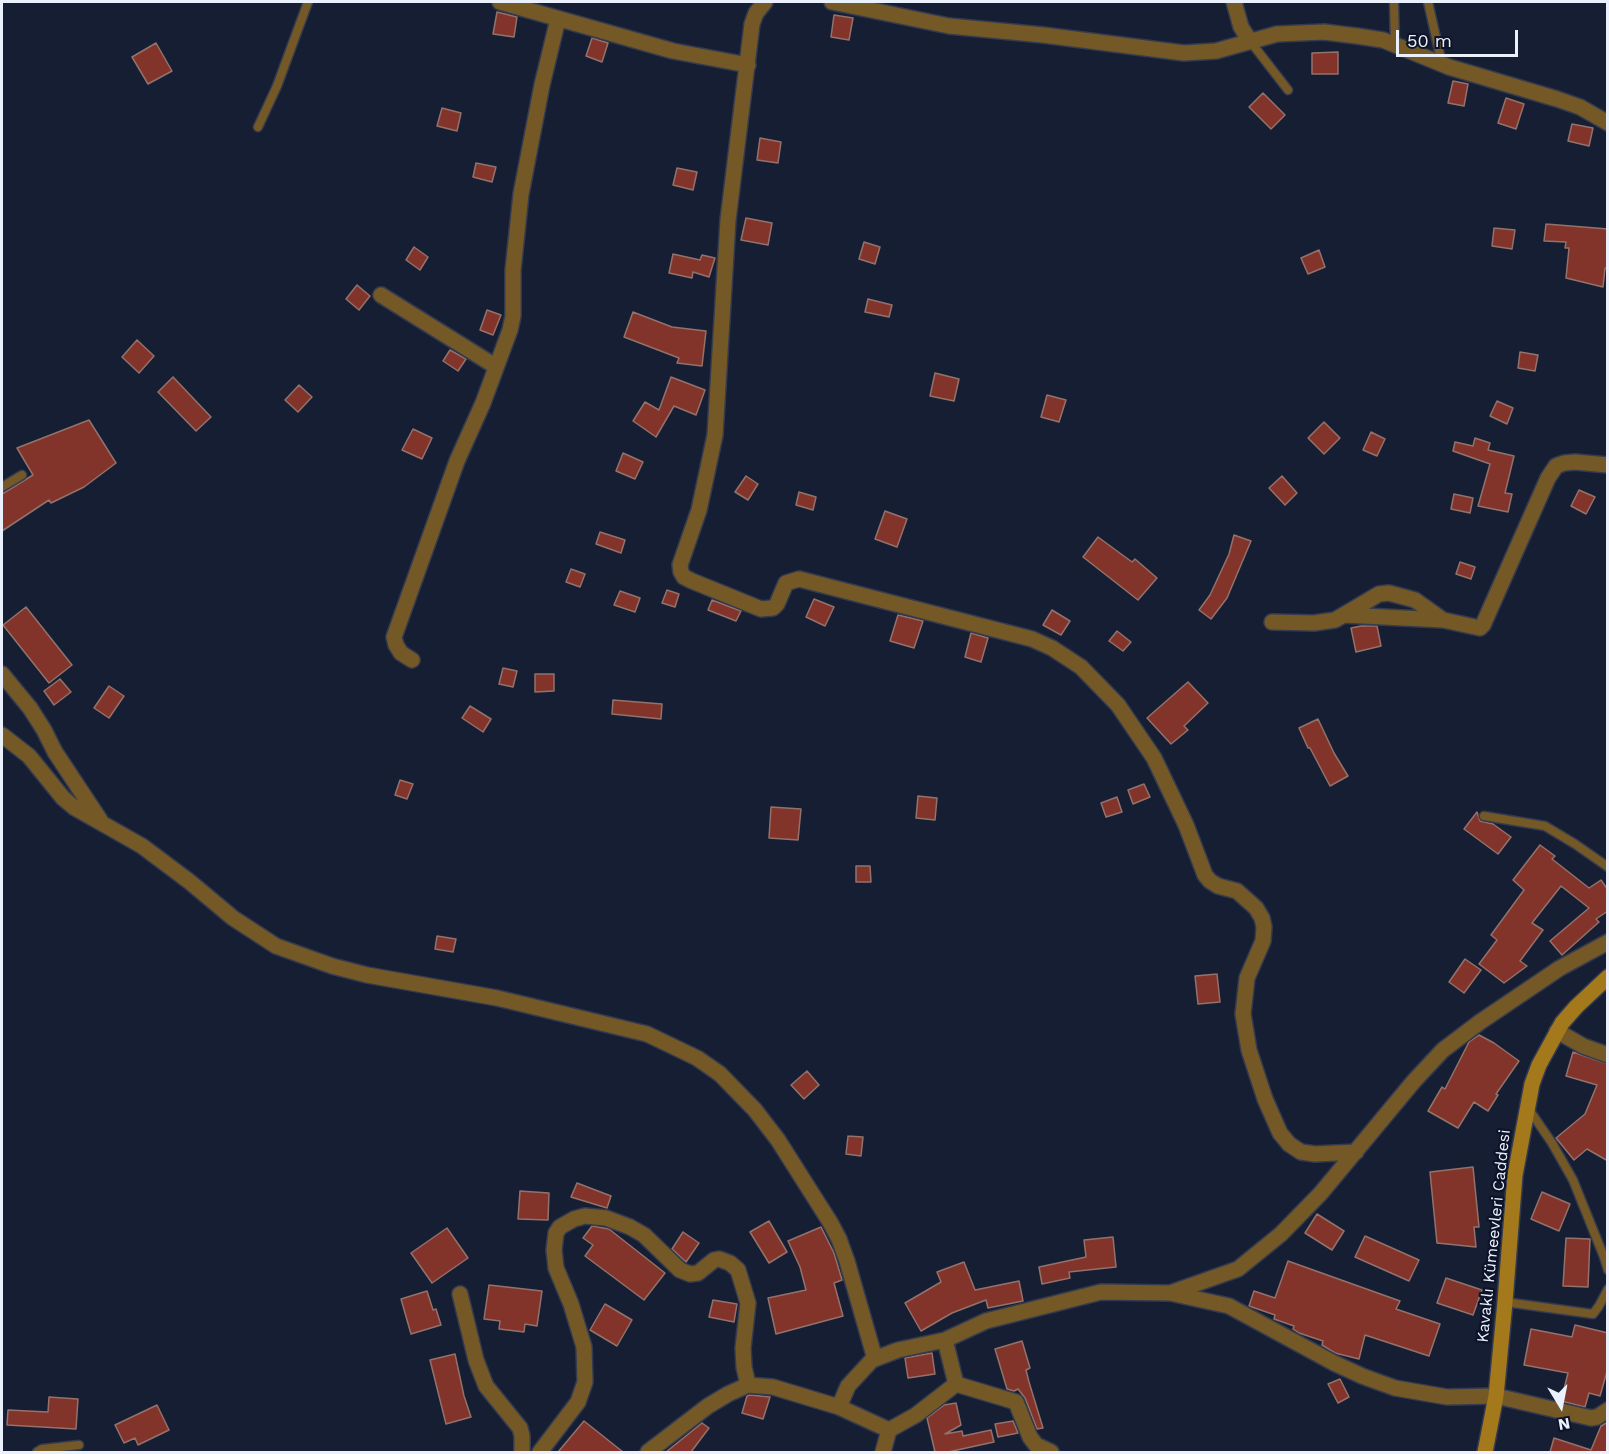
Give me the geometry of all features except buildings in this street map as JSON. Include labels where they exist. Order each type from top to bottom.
[{"type":"street","points":[[500,2],[673,51],[748,65]]},
{"type":"street","points":[[765,2],[756,13],[753,24],[728,220],[715,435],[699,510],[680,565],[681,572],[684,577],[692,581],[761,609],[773,608],[786,583],[799,579],[1032,639],[1052,648],[1081,668],[1118,705],[1154,759],[1186,825],[1205,875],[1218,886],[1237,891],[1256,908],[1262,918],[1263,941],[1247,978],[1243,1014],[1249,1050],[1280,1133],[1288,1144],[1301,1152],[1315,1154],[1356,1152]]},
{"type":"street","points":[[832,2],[949,26],[1043,34],[1184,53],[1216,51],[1277,34],[1324,32],[1383,40],[1442,64],[1580,107],[1608,123]]},
{"type":"street","points":[[1234,2],[1241,27],[1250,41]]},
{"type":"street","points":[[412,660],[401,653],[394,637],[457,461],[483,403],[513,315],[513,270],[521,194],[542,85],[558,19]]},
{"type":"street","points":[[381,295],[495,366]]},
{"type":"street","points":[[1344,615],[1443,620],[1480,628],[1484,625],[1548,478],[1556,466],[1575,462],[1608,465]]},
{"type":"street","points":[[1272,622],[1335,620],[1379,594],[1389,593],[1415,600],[1443,620]]},
{"type":"street","points":[[2,674],[45,730],[55,752],[101,822]]},
{"type":"street","points":[[2,735],[29,756],[63,798],[75,808],[142,846],[256,934],[304,957],[367,975],[497,998],[647,1034],[697,1058],[720,1074],[755,1110],[778,1140],[830,1222],[847,1261],[875,1359]]},
{"type":"street","points":[[1170,1293],[1238,1269],[1281,1234],[1321,1193],[1414,1081],[1443,1050],[1560,968],[1608,942]]},
{"type":"street","name":"Kavaklı Kümeevleri Caddesi","points":[[1485,1452],[1496,1396],[1515,1175],[1526,1105],[1539,1065],[1557,1031],[1576,1007],[1608,977]]},
{"type":"street","points":[[1557,1031],[1583,1046],[1608,1055]]},
{"type":"street","points":[[540,1452],[578,1402],[585,1382],[584,1347],[571,1304],[556,1268],[554,1250],[556,1233],[560,1227],[574,1219],[585,1216],[600,1217],[630,1227],[644,1235],[680,1270],[690,1274],[698,1273],[719,1258],[738,1270],[748,1303],[743,1348],[748,1385]]},
{"type":"street","points":[[839,1407],[848,1386],[875,1359],[898,1350],[945,1340],[986,1321],[1101,1292],[1170,1293],[1229,1306],[1334,1363],[1395,1388],[1447,1397],[1496,1396],[1591,1418],[1608,1410]]},
{"type":"street","points":[[460,1294],[476,1360],[486,1386],[520,1428],[522,1452]]},
{"type":"street","points":[[945,1340],[956,1384]]},
{"type":"street","points":[[882,1452],[889,1430],[916,1415],[956,1384]]},
{"type":"street","points":[[956,1384],[1016,1402],[1030,1437],[1036,1445],[1051,1452]]},
{"type":"street","points":[[648,1452],[708,1406],[748,1385],[773,1388],[839,1407],[889,1430]]},
{"type":"lane","points":[[258,127],[281,76],[308,2]]},
{"type":"lane","points":[[1394,2],[1395,46]]},
{"type":"lane","points":[[1428,2],[1442,64]]},
{"type":"lane","points":[[1250,41],[1288,90]]},
{"type":"lane","points":[[2,487],[22,475]]},
{"type":"lane","points":[[1484,816],[1545,826],[1608,867]]},
{"type":"lane","points":[[1526,1105],[1552,1143],[1573,1180],[1608,1270]]},
{"type":"lane","points":[[1505,1302],[1593,1314],[1608,1289]]},
{"type":"lane","points":[[37,1452],[42,1449],[79,1445]]}]
